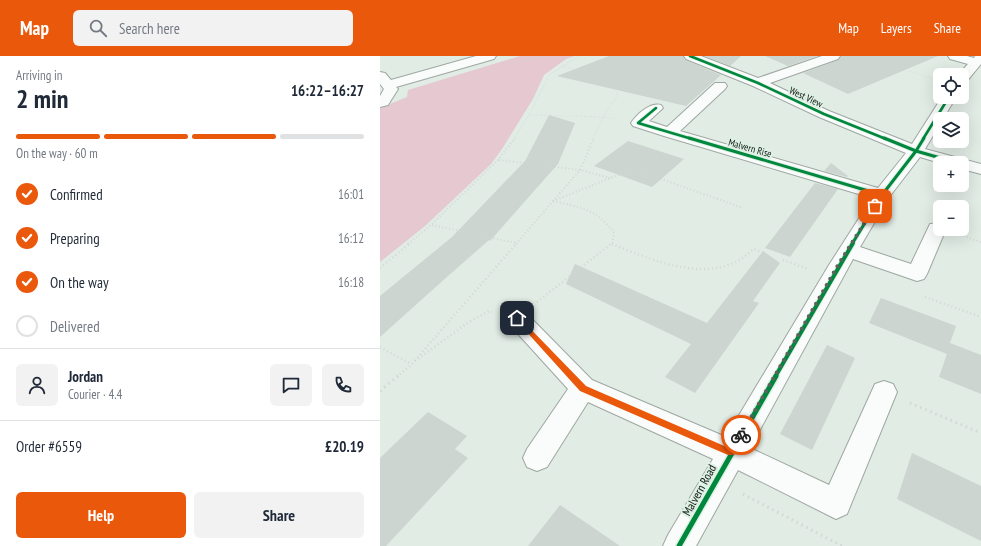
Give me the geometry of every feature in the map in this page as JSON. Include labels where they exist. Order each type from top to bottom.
[{"type":"street","points":[[452,56],[464,64]]},
{"type":"street","points":[[380,103],[383,102],[391,89],[384,81],[464,64],[490,56]]},
{"type":"street","name":"West View","points":[[690,56],[758,83],[824,114],[916,151],[934,156]]},
{"type":"street","points":[[954,56],[978,60]]},
{"type":"street","points":[[758,83],[827,57]]},
{"type":"street","points":[[969,70],[978,60]]},
{"type":"street","points":[[669,133],[720,86]]},
{"type":"street","name":"Malvern Road","points":[[679,546],[848,250],[882,195],[916,151],[945,104]]},
{"type":"street","points":[[638,124],[656,108]]},
{"type":"street","name":"Malvern Rise","points":[[638,124],[882,195]]},
{"type":"street","points":[[969,166],[981,169]]},
{"type":"street","points":[[848,250],[917,274],[934,236]]},
{"type":"street","points":[[517,318],[583,388],[731,453],[836,504],[884,392]]},
{"type":"street","points":[[537,458],[583,388]]},
{"type":"path","points":[[380,268],[432,224],[498,160],[514,139],[529,115],[548,75],[579,56]]},
{"type":"path","points":[[411,365],[580,170],[603,117],[617,96],[619,79],[561,66]]},
{"type":"path","points":[[909,71],[933,80]]},
{"type":"path","points":[[529,115],[603,117],[638,124]]},
{"type":"path","points":[[498,160],[580,170],[610,178]]},
{"type":"path","points":[[553,201],[633,169],[742,208]]},
{"type":"path","points":[[380,391],[411,365],[469,322],[489,311],[517,318],[612,244],[614,233],[606,220],[590,210],[553,201]]},
{"type":"path","points":[[432,224],[516,243]]},
{"type":"path","points":[[612,244],[676,268],[698,270],[726,266],[742,259],[753,249],[762,252]]},
{"type":"path","points":[[380,348],[411,365]]},
{"type":"path","points":[[884,392],[981,433]]},
{"type":"path","points":[[716,480],[842,546]]},
{"type":"shaded area","points":[[520,56],[574,56],[566,59],[544,75],[533,99],[491,164],[425,226],[380,262],[380,108],[407,97],[408,90]]},
{"type":"building","points":[[609,56],[683,56],[685,60],[721,75],[686,106],[557,76]]},
{"type":"building","points":[[705,56],[741,56],[730,66]]},
{"type":"building","points":[[765,56],[817,56],[788,66]]},
{"type":"building","points":[[841,56],[938,56],[848,94],[803,73],[838,60]]},
{"type":"building","points":[[549,115],[575,123],[558,164],[490,241],[489,240],[380,337],[380,296],[452,237],[525,161]]},
{"type":"building","points":[[628,141],[684,159],[652,187],[594,166]]},
{"type":"building","points":[[831,163],[848,176],[824,171]]},
{"type":"building","points":[[815,183],[838,189],[790,257],[765,248]]},
{"type":"building","points":[[763,251],[780,263],[753,301],[759,303],[695,393],[665,377],[691,344],[566,284],[575,264],[707,323]]},
{"type":"building","points":[[881,298],[956,326],[950,343],[981,355],[981,394],[939,377],[947,354],[869,323]]},
{"type":"building","points":[[827,345],[855,358],[812,450],[780,434]]},
{"type":"building","points":[[428,412],[467,436],[455,449],[468,458],[386,546],[380,546],[380,458]]},
{"type":"building","points":[[912,453],[981,486],[981,541],[897,499]]},
{"type":"building","points":[[560,505],[620,546],[528,546]]},
{"type":"cycle path","points":[[690,56],[758,83],[824,114],[916,151],[934,156]]},
{"type":"cycle path","points":[[679,546],[839,265],[882,195],[916,151],[945,104]]},
{"type":"cycle path","points":[[656,108],[638,123],[882,195]]},
{"type":"way so far","points":[[741,435],[838,265],[875,206]]},
{"type":"route","points":[[517,318],[583,388],[731,453],[741,435]]}]
